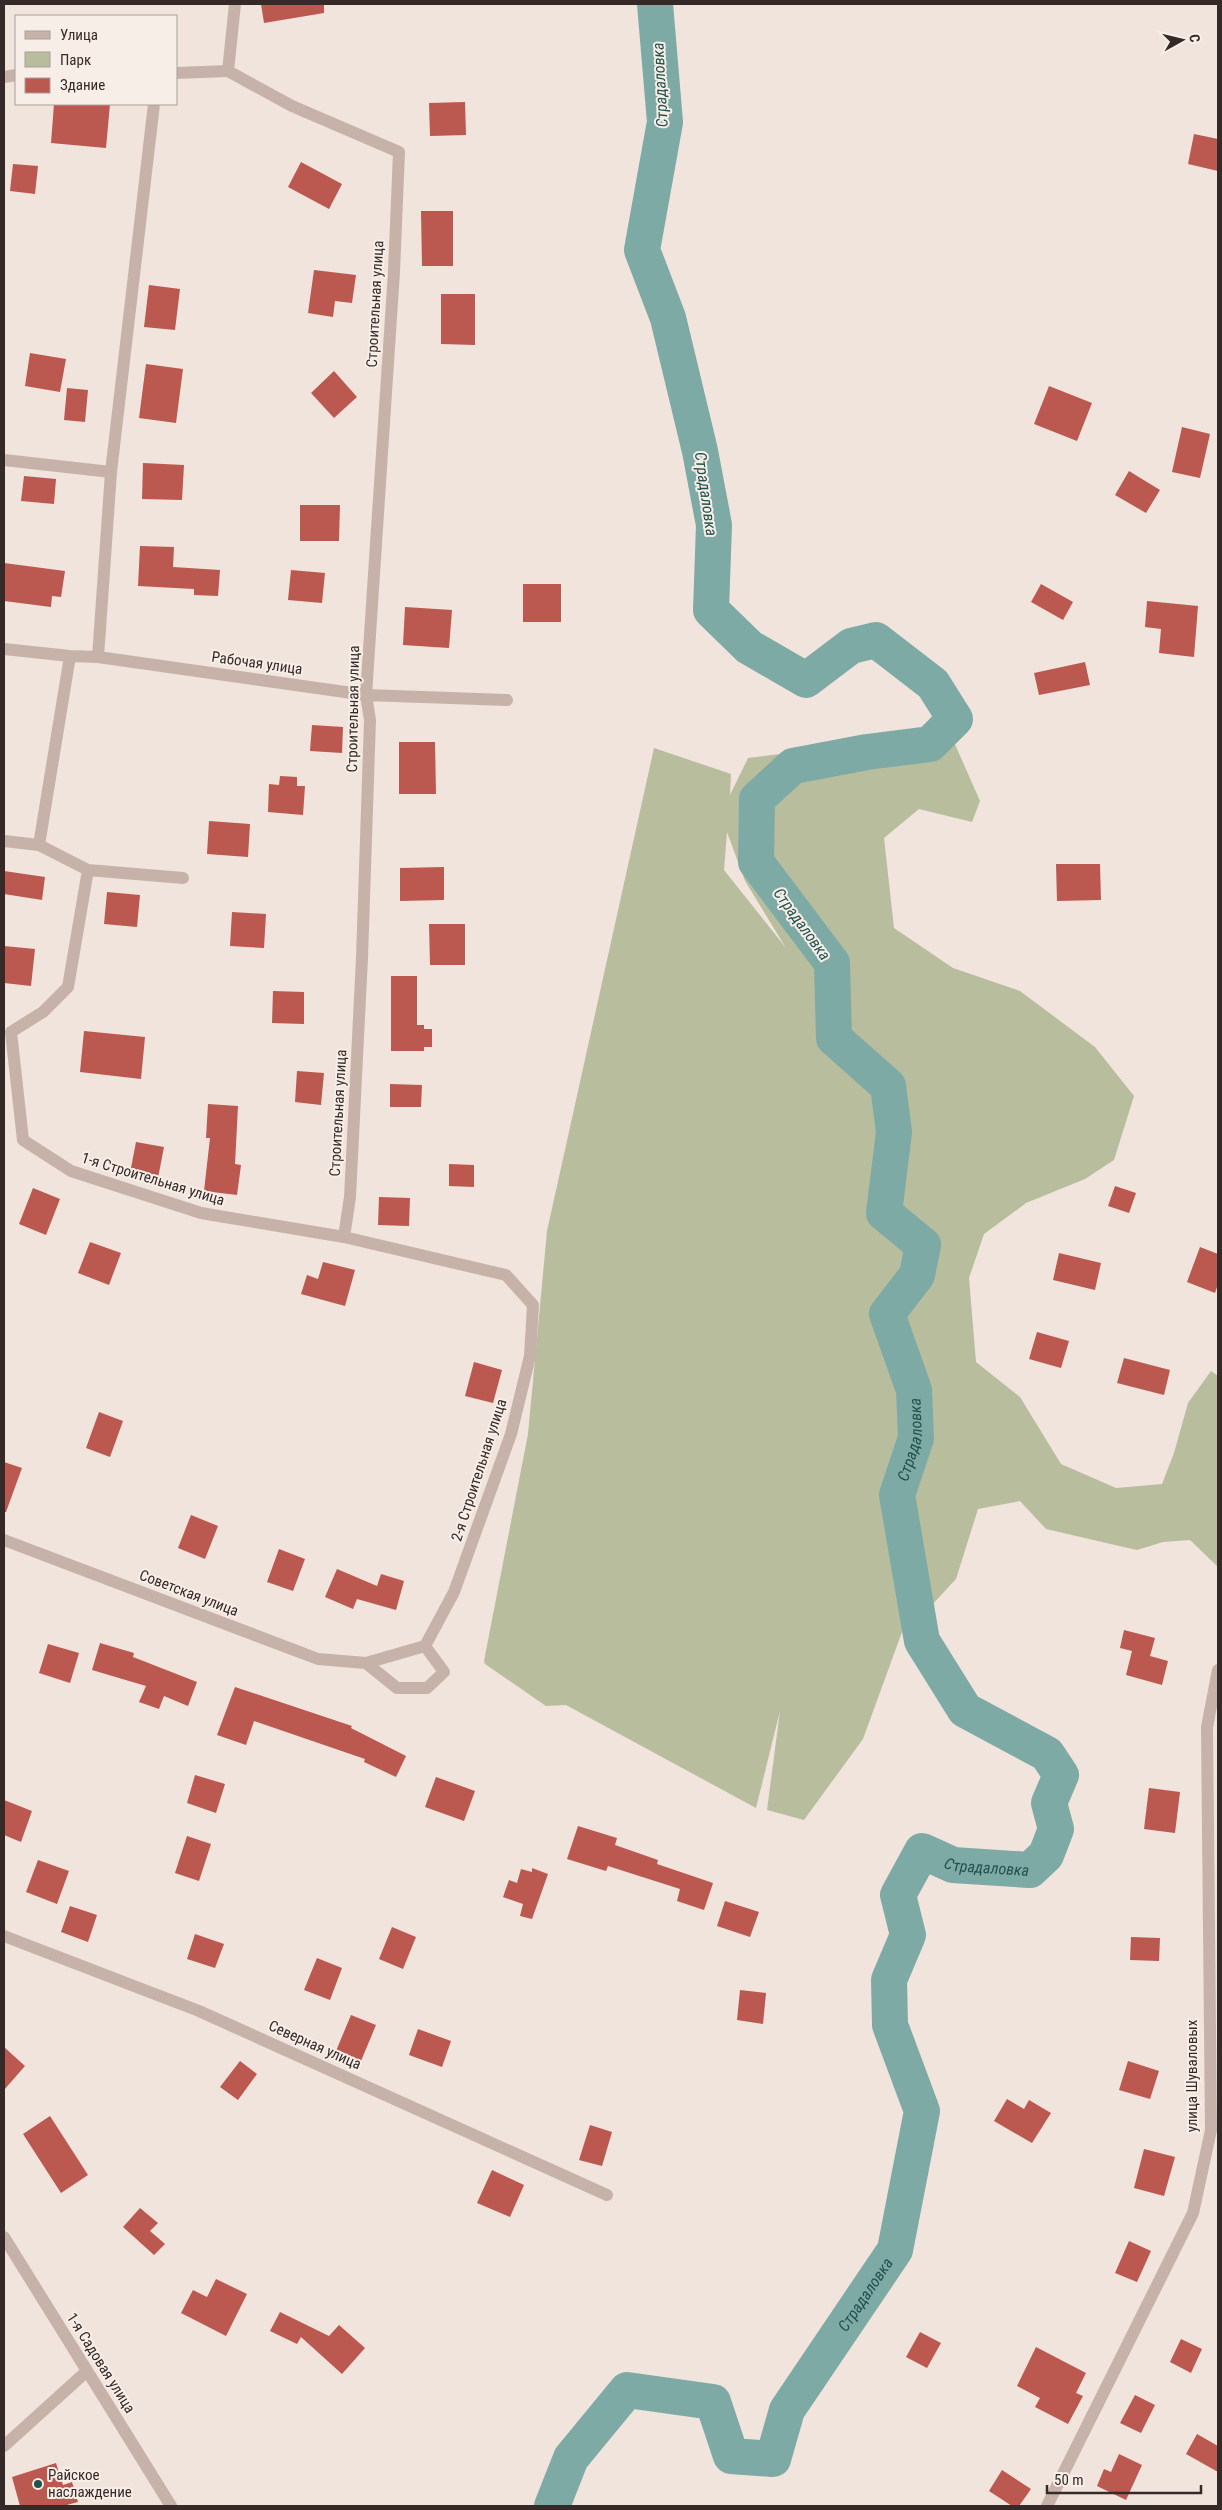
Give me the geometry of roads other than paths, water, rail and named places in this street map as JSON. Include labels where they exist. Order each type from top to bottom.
[{"type":"street","points":[[178,73],[228,71],[235,4]]},
{"type":"street","name":"Строительная улица","points":[[228,71],[292,106],[399,152],[394,272],[366,696],[370,720],[362,958],[350,1197],[344,1237]]},
{"type":"street","points":[[98,657],[111,472],[154,105]]},
{"type":"street","points":[[4,460],[111,472]]},
{"type":"street","name":"Рабочая улица","points":[[4,649],[98,657],[366,696],[507,700]]},
{"type":"street","points":[[38,845],[70,656]]},
{"type":"street","points":[[4,841],[38,845],[88,870],[183,878]]},
{"type":"street","points":[[7,1031],[43,1012],[68,987],[88,870]]},
{"type":"street","name":"1-я Строительная улица","points":[[7,1031],[23,1140],[70,1171],[201,1213],[344,1237],[506,1275]]},
{"type":"street","name":"2-я Строительная улица","points":[[425,1646],[454,1592],[477,1531],[511,1434],[530,1356],[533,1305],[506,1275]]},
{"type":"street","name":"Советская улица","points":[[4,1540],[318,1659],[366,1663],[425,1646]]},
{"type":"street","points":[[366,1663],[397,1688],[427,1688],[444,1672],[425,1646]]},
{"type":"street","name":"улица Шуваловых","points":[[1047,2506],[1193,2213],[1211,2130],[1207,1727],[1218,1670]]},
{"type":"street","name":"Северная улица","points":[[4,1936],[199,2011],[608,2196]]},
{"type":"street","name":"1-я Садовая улица","points":[[4,2238],[171,2506]]},
{"type":"street","points":[[4,2446],[87,2371]]},
{"type":"waterway","name":"Страдаловка","points":[[552,2506],[571,2458],[627,2390],[713,2402],[731,2456],[773,2459],[787,2410],[895,2250],[922,2111],[890,2025],[889,1980],[908,1935],[898,1895],[922,1851],[953,1865],[1030,1870],[1046,1855],[1056,1829],[1049,1803],[1061,1775],[1047,1754],[965,1710],[922,1641],[897,1495],[916,1438],[914,1390],[887,1314],[917,1275],[923,1245],[884,1213],[894,1132],[888,1086],[834,1038],[832,963],[756,862],[757,799],[793,766],[867,752],[930,744],[955,719],[933,684],[876,640],[851,646],[806,680],[749,647],[711,610],[714,525],[700,451],[668,318],[642,250],[665,122],[655,4]]},
{"type":"place","name":"Райское наслаждение","points":[[38,2484]]}]
